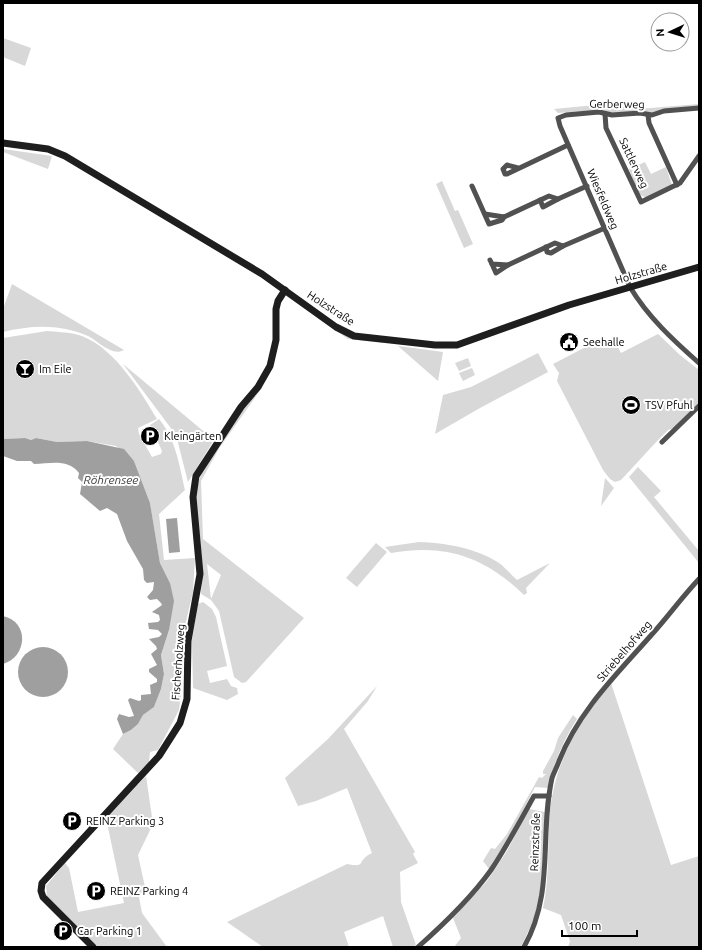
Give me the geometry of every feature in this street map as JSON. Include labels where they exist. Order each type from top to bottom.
[{"type":"street","name":"Gerberweg","points":[[558,118],[566,115],[599,112],[612,115],[640,113],[648,115],[664,111],[699,108]]},
{"type":"street","name":"Sattlerweg","points":[[605,114],[606,128],[640,202],[676,185]]},
{"type":"street","points":[[648,115],[649,123],[676,185],[684,178],[699,156]]},
{"type":"street","name":"Wiesfeldweg","points":[[558,118],[630,287],[641,304],[658,325],[699,363]]},
{"type":"street","name":"Holzstraße","points":[[3,143],[48,149],[65,156],[244,263],[285,290],[336,327],[350,334],[446,346],[465,343],[535,316],[699,268]]},
{"type":"street","points":[[518,168],[568,144]]},
{"type":"street","points":[[472,186],[491,225],[502,220],[504,217],[549,196],[558,199],[587,186]]},
{"type":"street","points":[[485,214],[504,217]]},
{"type":"street","points":[[508,265],[491,262],[496,273],[508,265],[555,243],[563,246],[605,228]]},
{"type":"street","name":"Fischerholzweg","points":[[92,947],[43,897],[41,891],[42,883],[159,756],[174,733],[184,711],[188,686],[188,641],[200,574],[193,487],[201,466],[241,407],[258,387],[270,366],[276,340],[276,309],[278,301],[285,290]]},
{"type":"street","points":[[662,442],[699,406]]},
{"type":"street","name":"Striebelhofweg","points":[[568,738],[597,697],[699,579]]},
{"type":"street","name":"Reinzstraße","points":[[524,947],[536,923],[545,883],[549,796],[553,776],[568,738]]},
{"type":"street","points":[[418,947],[467,900],[490,871],[534,796],[549,796]]},
{"type":"shaded area","points":[[3,38],[31,48],[25,66],[3,57]]},
{"type":"shaded area","points":[[606,104],[638,109],[699,104],[699,106],[652,113],[613,114],[596,110],[558,113],[554,109]]},
{"type":"shaded area","points":[[3,149],[52,156],[48,169],[3,152]]},
{"type":"shaded area","points":[[645,162],[651,174],[666,167],[672,185],[647,198],[638,194],[629,169]]},
{"type":"shaded area","points":[[442,181],[455,211],[458,210],[473,244],[464,248],[436,184]]},
{"type":"shaded area","points":[[12,284],[124,350],[119,352],[110,350],[88,336],[67,329],[35,327],[3,332],[3,309]]},
{"type":"shaded area","points":[[285,295],[289,296],[335,329],[385,343],[348,339]]},
{"type":"shaded area","points":[[47,331],[72,333],[88,339],[101,347],[123,369],[142,394],[157,419],[138,428],[139,434],[152,457],[161,454],[162,451],[150,425],[159,419],[165,427],[173,444],[179,462],[185,490],[159,514],[164,560],[195,558],[193,592],[183,634],[182,687],[179,710],[158,750],[150,752],[149,762],[138,773],[113,749],[123,734],[138,724],[143,715],[154,707],[161,689],[164,674],[161,655],[169,630],[170,583],[160,563],[150,503],[134,461],[116,446],[87,441],[57,442],[36,438],[31,440],[25,438],[3,439],[3,338]]},
{"type":"shaded area","name":"TSV Pfuhl","points":[[658,334],[680,355],[699,370],[699,403],[674,428],[668,430],[621,480],[615,482],[610,479],[603,470],[557,381],[559,373],[553,364],[603,338],[609,340],[613,338],[621,353]]},
{"type":"shaded area","points":[[398,346],[443,352],[438,381]]},
{"type":"shaded area","points":[[538,353],[548,372],[435,434],[443,395],[471,387]]},
{"type":"shaded area","points":[[468,358],[471,366],[459,371],[455,363]]},
{"type":"shaded area","points":[[123,364],[214,440],[188,482],[176,435]]},
{"type":"shaded area","points":[[472,368],[475,375],[463,381],[459,373]]},
{"type":"shaded area","points":[[264,385],[220,447],[201,481],[203,539],[304,618],[246,682],[242,683],[234,677],[219,611],[211,600],[201,594],[201,550],[196,511],[196,496],[199,482],[205,467],[222,437]],"holes":[[[207,564],[221,575],[211,599]]]},
{"type":"shaded area","points":[[638,467],[661,491],[654,497],[699,551],[699,563],[629,477]]},
{"type":"shaded area","points":[[605,478],[614,488],[601,506]]},
{"type":"shaded area","points":[[419,542],[450,545],[471,550],[499,563],[517,580],[550,563],[526,588],[527,593],[524,595],[494,571],[479,562],[464,556],[430,550],[411,550],[391,553],[385,547]]},
{"type":"shaded area","points":[[376,543],[387,552],[357,587],[346,578]]},
{"type":"shaded area","points":[[203,602],[212,609],[216,617],[227,666],[207,671],[210,683],[227,679],[231,686],[237,688],[238,694],[227,700],[193,688],[192,640],[198,604]]},
{"type":"shaded area","points":[[611,683],[671,865],[699,856],[699,947],[568,947],[570,941],[561,915],[543,908],[548,872],[550,811],[558,774],[579,727]]},
{"type":"shaded area","points":[[377,686],[368,701],[344,729],[415,852],[413,854],[418,863],[400,872],[401,902],[416,945],[413,947],[393,947],[383,916],[344,932],[349,947],[263,947],[227,922],[347,864],[360,864],[372,853],[347,788],[316,801],[298,806],[285,778],[328,739]]},
{"type":"shaded area","points":[[573,715],[577,719],[567,735],[553,769],[548,788],[535,787],[505,845],[489,869],[483,861],[491,848],[495,849],[507,834],[539,777],[542,778],[546,774],[543,774],[543,771],[554,751],[558,738]]},
{"type":"shaded area","points":[[146,776],[153,824],[138,855],[145,887],[139,897],[142,913],[167,947],[98,947],[47,896],[46,886],[65,863],[69,868],[78,912],[124,903],[106,818]]},
{"type":"shaded area","points":[[529,809],[545,812],[542,878],[534,919],[522,945],[520,947],[454,947],[461,938],[453,918],[487,881],[507,851]]},
{"type":"water","name":"Röhrensee","points":[[25,438],[31,440],[36,438],[57,442],[87,441],[124,449],[134,461],[150,503],[160,563],[170,583],[174,601],[169,630],[161,655],[164,674],[161,689],[154,707],[143,715],[138,724],[123,734],[117,719],[119,714],[129,717],[134,716],[128,700],[130,698],[139,701],[141,700],[141,695],[151,694],[150,685],[157,682],[157,679],[149,672],[149,669],[157,665],[151,654],[157,649],[149,639],[159,637],[162,634],[158,630],[149,629],[148,623],[158,622],[160,620],[159,615],[152,612],[162,605],[157,599],[150,600],[147,597],[153,590],[154,582],[147,583],[144,580],[143,569],[127,541],[117,514],[107,508],[100,511],[80,494],[82,482],[78,478],[79,473],[74,468],[69,465],[58,463],[34,464],[31,461],[17,461],[3,456],[3,439]]},
{"type":"water","points":[[177,518],[180,552],[169,553],[166,519]]},
{"type":"water","points":[[3,616],[12,619],[18,625],[22,640],[21,647],[17,654],[11,660],[3,664]]},
{"type":"water","points":[[43,647],[52,649],[63,658],[68,672],[66,681],[57,692],[43,697],[34,695],[23,686],[18,672],[20,663],[29,652]]},
{"type":"place","name":"Seehalle","points":[[569,342]]},
{"type":"place","name":"Im Eile","points":[[25,369]]},
{"type":"place","name":"TSV Pfuhl","points":[[631,405]]},
{"type":"place","name":"Kleingärten","points":[[150,436]]},
{"type":"place","name":"REINZ Parking 3","points":[[72,821]]},
{"type":"place","name":"REINZ Parking 4","points":[[96,891]]},
{"type":"place","name":"Car Parking 1","points":[[63,931]]}]
